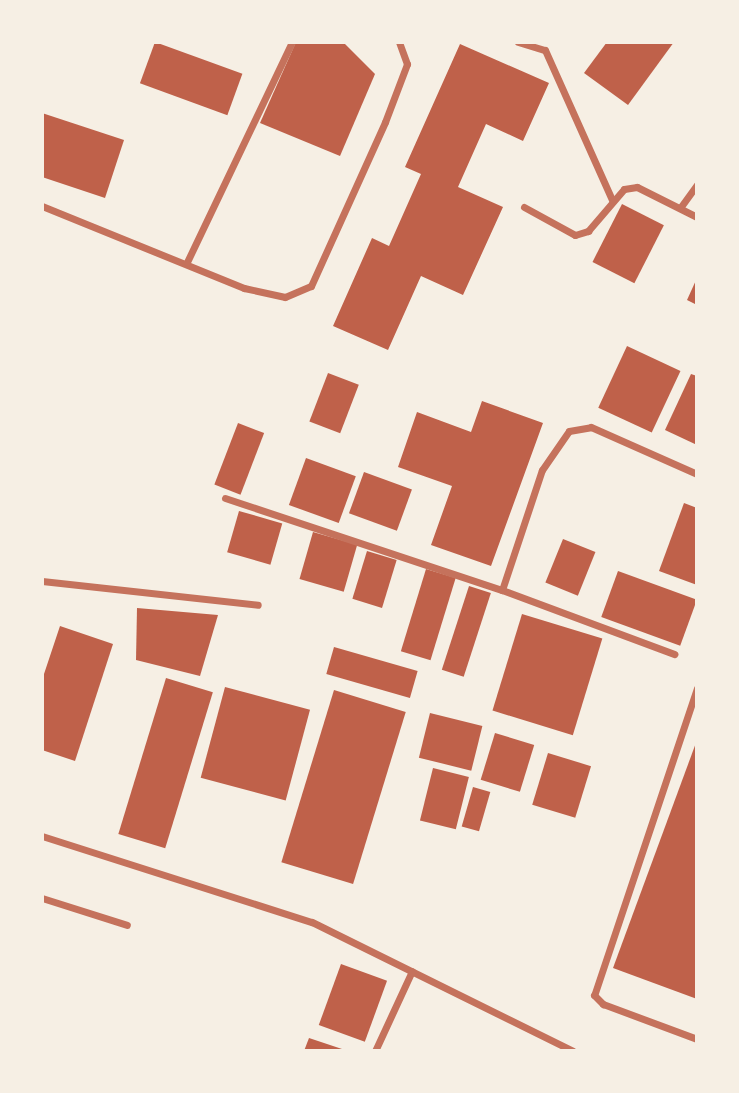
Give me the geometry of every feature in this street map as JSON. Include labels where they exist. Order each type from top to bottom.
[{"type":"street","points":[[187,262],[292,42]]},
{"type":"street","points":[[42,206],[187,262],[244,288],[285,298],[311,286],[386,122],[407,64],[399,42]]},
{"type":"street","points":[[518,42],[545,50],[612,200]]},
{"type":"street","points":[[680,208],[697,185]]},
{"type":"street","points":[[524,207],[575,235],[588,231],[624,189],[637,187],[697,217]]},
{"type":"street","points":[[502,590],[542,470],[569,431],[591,427],[697,474]]},
{"type":"street","points":[[225,498],[502,590],[674,654]]},
{"type":"street","points":[[42,581],[122,594],[258,605]]},
{"type":"street","points":[[697,688],[594,995],[603,1004],[697,1039]]},
{"type":"street","points":[[42,836],[312,922],[573,1051]]},
{"type":"street","points":[[42,898],[127,925]]},
{"type":"street","points":[[375,1051],[412,971]]},
{"type":"building","points":[[155,42],[242,74],[227,115],[140,83]]},
{"type":"building","points":[[296,42],[343,42],[375,74],[340,156],[260,123]]},
{"type":"building","points":[[607,42],[674,42],[628,105],[584,73]]},
{"type":"building","points":[[460,44],[549,83],[523,141],[486,124],[458,187],[503,207],[463,295],[421,276],[388,350],[333,326],[372,238],[389,246],[421,174],[405,167]]},
{"type":"building","points":[[42,113],[124,140],[105,198],[42,177]]},
{"type":"building","points":[[622,204],[664,225],[634,283],[592,262]]},
{"type":"building","points":[[697,278],[697,305],[687,300]]},
{"type":"building","points":[[627,346],[680,371],[652,433],[598,408]]},
{"type":"building","points":[[328,373],[359,385],[340,433],[309,422]]},
{"type":"building","points":[[691,374],[697,376],[697,445],[665,430]]},
{"type":"building","points":[[482,401],[543,423],[491,566],[431,545],[452,486],[398,467],[417,412],[471,432]]},
{"type":"building","points":[[238,423],[264,433],[240,495],[214,485]]},
{"type":"building","points":[[306,458],[356,476],[339,523],[289,505]]},
{"type":"building","points":[[364,472],[412,489],[397,531],[349,513]]},
{"type":"building","points":[[684,503],[697,508],[697,585],[659,571]]},
{"type":"building","points":[[239,511],[282,523],[270,565],[227,552]]},
{"type":"building","points":[[313,532],[357,545],[344,592],[299,579]]},
{"type":"building","points":[[563,539],[595,552],[578,596],[545,583]]},
{"type":"building","points":[[367,551],[397,560],[382,608],[352,599]]},
{"type":"building","points":[[426,569],[456,578],[431,660],[401,651]]},
{"type":"building","points":[[618,571],[697,600],[680,646],[601,617]]},
{"type":"building","points":[[469,586],[491,593],[464,677],[442,670]]},
{"type":"building","points":[[137,608],[218,615],[200,676],[136,660]]},
{"type":"building","points":[[522,614],[602,639],[573,735],[492,711]]},
{"type":"building","points":[[60,626],[113,644],[75,761],[42,750],[42,680]]},
{"type":"building","points":[[334,647],[418,671],[410,698],[326,674]]},
{"type":"building","points":[[166,678],[213,692],[165,848],[118,834]]},
{"type":"building","points":[[225,687],[310,710],[286,801],[201,778]]},
{"type":"building","points":[[334,690],[406,712],[353,884],[281,862]]},
{"type":"building","points":[[430,713],[482,726],[471,771],[419,758]]},
{"type":"building","points":[[495,733],[534,745],[520,792],[481,780]]},
{"type":"building","points":[[697,740],[697,999],[613,968]]},
{"type":"building","points":[[548,753],[591,766],[575,818],[532,805]]},
{"type":"building","points":[[433,768],[469,777],[456,829],[420,820]]},
{"type":"building","points":[[473,787],[490,792],[479,831],[462,826]]},
{"type":"building","points":[[341,964],[387,981],[365,1042],[319,1025]]},
{"type":"building","points":[[309,1038],[345,1050],[345,1051],[304,1051]]}]
